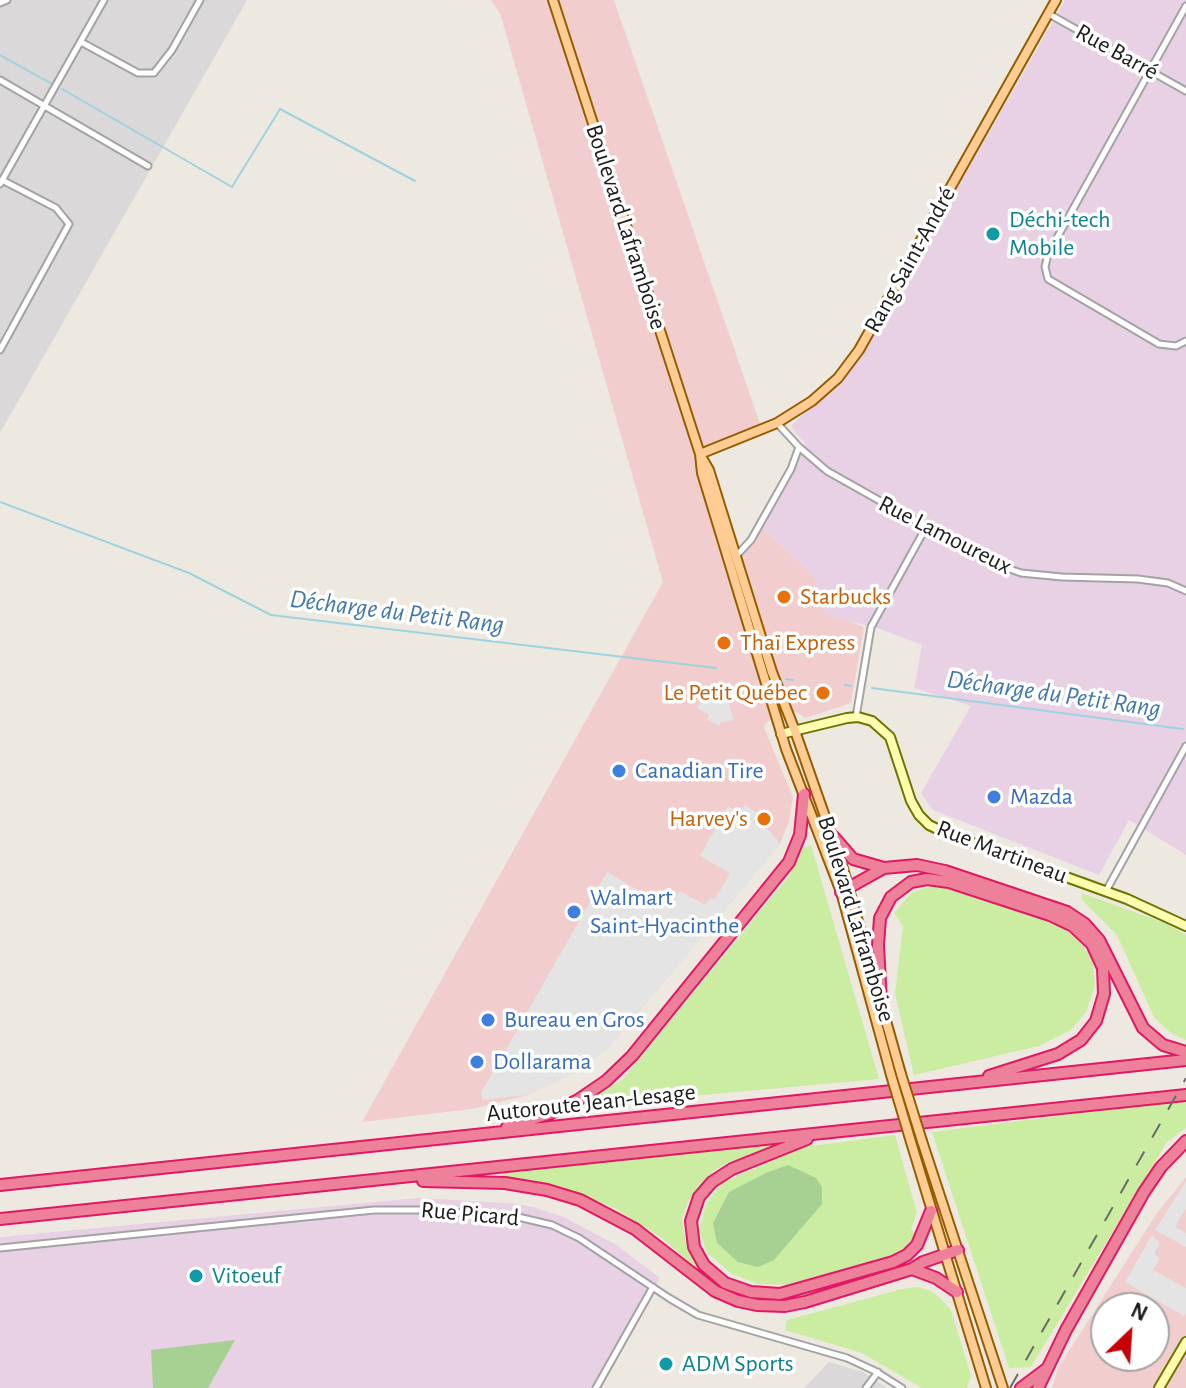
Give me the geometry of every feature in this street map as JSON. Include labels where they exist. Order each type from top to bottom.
[{"type":"highway","points":[[484,1134],[572,1104],[601,1085],[627,1061],[791,860],[800,835],[804,794]]},
{"type":"highway","points":[[833,836],[854,859],[884,868]]},
{"type":"highway","points":[[845,889],[884,868],[908,864],[934,868],[1078,918],[1102,944],[1143,1028],[1167,1046],[1186,1052]]},
{"type":"highway","points":[[881,1001],[878,935],[881,914],[893,894],[915,881],[936,879],[971,888],[1064,921],[1085,936],[1099,958],[1105,984],[1102,1008],[1088,1033],[1073,1046],[1047,1059],[957,1085]]},
{"type":"highway","name":"Autoroute Jean-Lesage","points":[[0,1185],[1186,1060]]},
{"type":"highway","points":[[0,1219],[1186,1095]]},
{"type":"highway","points":[[820,1134],[737,1166],[716,1179],[701,1194],[692,1212],[691,1238],[698,1256],[715,1276],[735,1287],[767,1294],[793,1292],[839,1279],[909,1254],[920,1241],[931,1211]]},
{"type":"highway","points":[[1038,1388],[1144,1192],[1186,1141]]},
{"type":"highway","points":[[381,1179],[499,1183],[568,1196],[630,1225],[715,1291],[757,1305],[785,1306],[805,1302],[912,1269],[958,1250]]},
{"type":"highway","points":[[912,1269],[936,1278],[957,1292]]},
{"type":"highway","points":[[1021,1388],[1046,1369]]},
{"type":"main road","name":"Boulevard Laframboise","points":[[553,0],[700,454],[702,473],[833,836],[891,1075],[986,1388]]},
{"type":"main road","name":"Rang Saint-André","points":[[700,454],[777,423],[812,401],[838,378],[859,350],[1056,0]]},
{"type":"main road","name":"Boulevard Laframboise","points":[[732,558],[781,734],[845,889],[922,1141],[1003,1388]]},
{"type":"street","points":[[0,3],[7,0]]},
{"type":"street","points":[[0,350],[69,224],[56,208],[1,182],[104,0]]},
{"type":"street","points":[[81,42],[138,73],[154,73],[172,50],[200,0]]},
{"type":"street","points":[[1186,6],[1048,254],[1045,267],[1048,279],[1159,344],[1176,346],[1186,341]]},
{"type":"street","name":"Rue Barré","points":[[1048,13],[1186,91]]},
{"type":"street","points":[[0,80],[148,166]]},
{"type":"street","name":"Rue Lamoureux","points":[[777,423],[827,471],[925,529],[985,560],[1021,573],[1138,579],[1168,583],[1186,591]]},
{"type":"street","points":[[732,558],[751,540],[791,469],[799,447]]},
{"type":"street","points":[[781,734],[856,717],[871,627],[925,529]]},
{"type":"street","name":"Rue Martineau","points":[[856,717],[876,723],[889,735],[912,804],[929,825],[1106,891],[1186,926]]},
{"type":"street","points":[[1106,891],[1186,746]]},
{"type":"street","name":"Rue Picard","points":[[0,1248],[368,1210],[510,1216],[552,1225],[592,1246],[704,1317],[843,1356],[878,1372],[902,1388]]},
{"type":"street","points":[[596,1388],[653,1287]]},
{"type":"street","points":[[1159,1388],[1186,1342]]},
{"type":"street","points":[[866,1388],[878,1372]]},
{"type":"shaded area","points":[[0,0],[247,0],[0,433]]},
{"type":"shaded area","points":[[491,0],[614,0],[760,424],[693,454],[727,569],[762,528],[815,579],[825,612],[864,627],[851,703],[806,718],[796,712],[765,724],[793,797],[789,821],[780,844],[610,1046],[580,1070],[528,1095],[472,1109],[362,1122],[663,582],[500,13]]},
{"type":"shaded area","points":[[1065,0],[1186,0],[1186,855],[1129,820],[1099,875],[933,810],[921,793],[971,706],[914,688],[922,645],[825,612],[815,579],[762,528],[805,444],[791,426],[862,354]]},
{"type":"shaded area","points":[[718,683],[721,685],[719,690],[724,689],[734,720],[721,722],[719,726],[697,708],[704,698],[708,700]]},
{"type":"shaded area","points":[[745,805],[758,813],[753,822],[770,831],[780,844],[610,1046],[580,1070],[528,1095],[482,1100],[481,1093],[607,872],[670,909],[680,891],[705,905],[710,898],[715,899],[730,873],[700,856],[728,806],[740,813]]},
{"type":"shaded area","points":[[1186,1177],[1186,1388],[1052,1388],[1058,1368],[1090,1318],[1090,1372],[1170,1372],[1170,1292],[1107,1292],[1157,1213]]},
{"type":"shaded area","points":[[1186,1181],[1186,1208],[1175,1227],[1186,1233],[1186,1247],[1155,1230]]},
{"type":"shaded area","points":[[418,1198],[509,1203],[564,1217],[618,1246],[660,1278],[602,1388],[0,1388],[0,1237]]},
{"type":"shaded area","points":[[1152,1235],[1160,1243],[1154,1254],[1160,1258],[1153,1270],[1186,1288],[1186,1314],[1184,1316],[1170,1308],[1170,1292],[1142,1292],[1125,1282]]},
{"type":"shaded area","points":[[829,1362],[863,1372],[887,1388],[804,1388]]},
{"type":"green space","points":[[811,845],[879,1079],[582,1106],[623,1079],[790,875],[803,848]]},
{"type":"green space","points":[[934,885],[1043,917],[1066,928],[1083,945],[1093,962],[1095,986],[1086,1012],[1071,1030],[1039,1046],[914,1075],[895,994],[903,926],[894,913],[912,892]]},
{"type":"green space","points":[[1082,893],[1167,924],[1186,935],[1186,1040],[1171,1033],[1154,1017],[1117,935],[1082,900]]},
{"type":"green space","points":[[1186,1100],[1186,1128],[1167,1142],[1031,1367],[1009,1368],[932,1132]]},
{"type":"green space","points":[[895,1135],[917,1213],[911,1229],[918,1236],[903,1252],[793,1285],[758,1284],[732,1274],[707,1253],[699,1230],[706,1204],[722,1183],[803,1147]]},
{"type":"green space","points":[[773,1145],[773,1148],[729,1162],[712,1172],[689,1200],[682,1219],[684,1232],[690,1251],[705,1273],[703,1275],[663,1239],[615,1208],[561,1188],[504,1180],[502,1173]]},
{"type":"green space","points":[[788,1165],[816,1178],[822,1187],[822,1204],[774,1260],[758,1267],[738,1262],[717,1243],[713,1223],[729,1192]]},
{"type":"green space","points":[[918,1287],[929,1290],[951,1310],[971,1376],[967,1388],[922,1388],[862,1353],[785,1330],[787,1320]]},
{"type":"green space","points":[[235,1340],[208,1388],[153,1388],[151,1350]]},
{"type":"waterway","points":[[0,55],[52,84]]},
{"type":"waterway","points":[[62,89],[232,187],[280,109],[415,181]]},
{"type":"waterway","name":"Décharge du Petit Rang","points":[[0,502],[189,573],[271,615],[716,668]]},
{"type":"waterway","name":"Décharge du Petit Rang","points":[[786,679],[793,680]]},
{"type":"waterway","name":"Décharge du Petit Rang","points":[[845,685],[851,686]]},
{"type":"waterway","name":"Décharge du Petit Rang","points":[[872,688],[1183,729]]},
{"type":"railway","points":[[1010,1388],[1186,1078]]},
{"type":"place","name":"Déchi-tech Mobile","points":[[993,234]]},
{"type":"place","name":"Starbucks","points":[[784,597]]},
{"type":"place","name":"Thaï Express","points":[[724,643]]},
{"type":"place","name":"Le Petit Québec","points":[[823,693]]},
{"type":"place","name":"Canadian Tire","points":[[619,771]]},
{"type":"place","name":"Mazda","points":[[994,797]]},
{"type":"place","name":"Harvey's","points":[[764,819]]},
{"type":"place","name":"Walmart Saint-Hyacinthe","points":[[574,912]]},
{"type":"place","name":"Bureau en Gros","points":[[488,1020]]},
{"type":"place","name":"Dollarama","points":[[477,1062]]},
{"type":"place","name":"Vitoeuf","points":[[196,1276]]},
{"type":"place","name":"ADM Sports","points":[[666,1364]]}]
